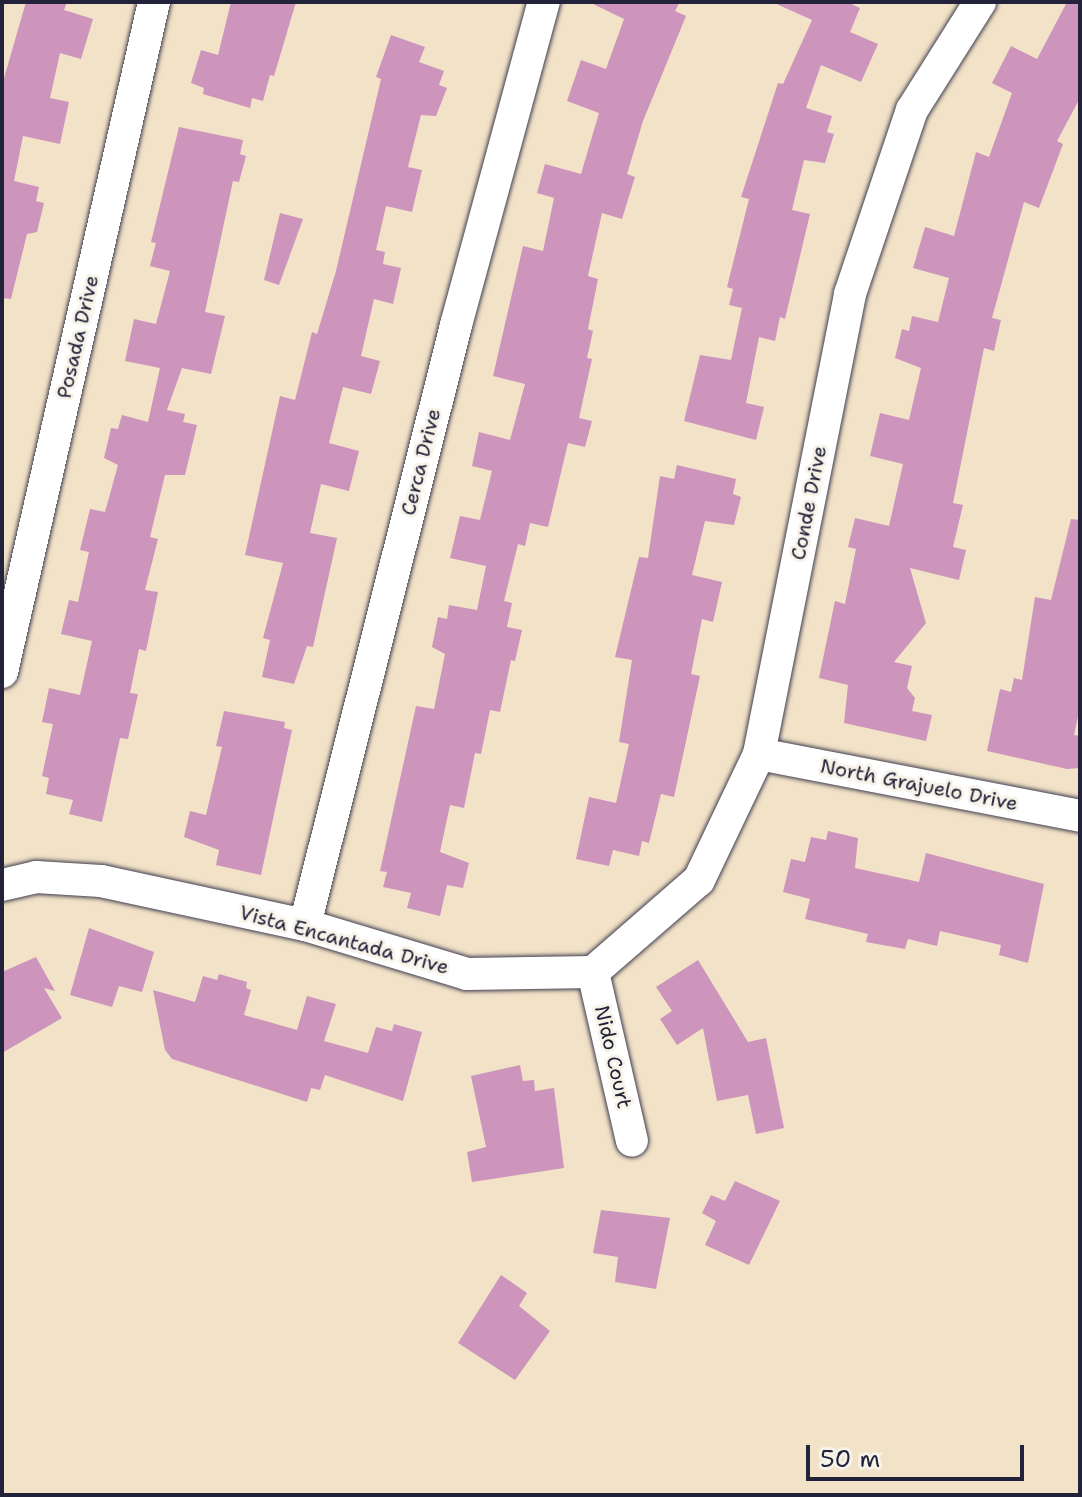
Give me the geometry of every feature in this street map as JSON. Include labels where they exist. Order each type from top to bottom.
[{"type":"street","name":"Posada Drive","points":[[2,672],[154,2]]},
{"type":"street","name":"Cerca Drive","points":[[305,925],[456,325],[544,2]]},
{"type":"street","name":"Conde Drive","points":[[593,972],[699,880],[759,754],[850,294],[912,110],[980,2]]},
{"type":"street","name":"North Grajuelo Drive","points":[[759,754],[1080,816]]},
{"type":"street","name":"Vista Encantada Drive","points":[[2,885],[36,877],[101,881],[305,925],[467,974],[593,972]]},
{"type":"street","name":"Nido Court","points":[[593,972],[632,1141]]},
{"type":"building","points":[[26,2],[67,2],[64,10],[93,19],[81,59],[60,53],[50,98],[69,102],[60,144],[23,136],[14,181],[39,187],[36,201],[44,203],[37,232],[27,234],[11,299],[2,298],[2,85]]},
{"type":"building","points":[[231,2],[296,2],[274,76],[270,75],[263,101],[252,98],[250,108],[203,94],[204,88],[191,83],[201,50],[218,55]]},
{"type":"building","points":[[589,2],[680,2],[675,11],[686,16],[643,121],[627,174],[635,177],[622,219],[602,213],[588,276],[598,279],[588,329],[593,331],[587,358],[592,359],[579,418],[592,421],[585,447],[568,443],[548,527],[530,523],[525,546],[518,544],[504,601],[512,603],[507,627],[522,630],[515,661],[511,660],[500,712],[490,710],[481,754],[475,753],[464,808],[450,805],[440,852],[469,863],[463,888],[447,885],[440,916],[407,908],[411,893],[383,887],[387,872],[380,871],[416,706],[434,709],[445,654],[432,647],[438,617],[447,619],[449,605],[477,610],[486,566],[450,558],[460,516],[480,520],[492,471],[472,466],[479,432],[510,440],[525,384],[493,376],[523,246],[543,251],[554,198],[537,193],[545,164],[581,174],[599,113],[567,101],[581,60],[606,69],[624,19]]},
{"type":"building","points":[[772,2],[847,2],[860,8],[850,32],[878,44],[861,82],[821,65],[806,108],[832,116],[827,132],[834,134],[825,163],[804,160],[792,210],[810,214],[785,319],[780,317],[775,341],[759,337],[746,403],[764,407],[756,440],[684,421],[700,355],[731,360],[742,308],[729,305],[733,289],[727,287],[749,199],[741,197],[778,83],[783,84],[812,20]]},
{"type":"building","points":[[1067,2],[1080,2],[1080,98],[1057,141],[1063,144],[1039,208],[1024,202],[992,318],[1001,320],[994,351],[984,348],[953,503],[963,505],[953,547],[966,550],[959,580],[910,568],[926,623],[894,662],[912,666],[907,688],[915,698],[912,711],[932,715],[926,741],[844,723],[848,685],[819,678],[835,601],[845,604],[856,549],[848,547],[855,518],[889,526],[903,464],[870,456],[880,413],[909,420],[921,368],[895,358],[902,329],[909,331],[912,316],[938,322],[949,278],[913,268],[925,227],[954,236],[976,152],[989,157],[1012,93],[992,83],[1011,46],[1037,59]]},
{"type":"building","points":[[391,35],[425,47],[419,62],[444,71],[439,85],[447,88],[436,116],[421,115],[408,167],[422,170],[412,212],[386,206],[376,250],[385,252],[383,264],[401,268],[393,304],[374,299],[361,356],[380,361],[371,394],[343,387],[329,443],[359,451],[349,491],[321,484],[310,533],[337,538],[313,647],[307,646],[294,684],[262,677],[270,640],[263,638],[283,563],[245,555],[280,396],[295,400],[312,332],[317,334],[336,271],[381,79],[376,77]]},
{"type":"building","points":[[179,127],[243,140],[240,154],[246,156],[239,182],[233,181],[205,312],[225,316],[211,374],[182,368],[167,410],[185,414],[183,422],[197,425],[185,475],[165,475],[150,537],[158,539],[145,590],[158,592],[146,651],[139,649],[130,693],[138,694],[128,739],[120,738],[102,822],[69,814],[73,800],[46,794],[49,778],[42,776],[53,724],[42,722],[49,688],[80,695],[92,641],[61,634],[69,600],[78,602],[89,552],[80,550],[90,509],[105,512],[118,465],[104,458],[111,428],[118,429],[122,415],[148,422],[160,368],[125,361],[134,319],[156,324],[170,271],[150,266],[156,243],[151,242]]},
{"type":"building","points":[[280,213],[303,219],[279,285],[264,280]]},
{"type":"building","points":[[677,465],[736,479],[733,494],[741,497],[734,525],[705,521],[692,575],[722,582],[713,622],[702,619],[691,674],[700,676],[674,797],[661,794],[649,843],[642,841],[639,856],[613,850],[609,866],[576,859],[589,797],[616,803],[629,744],[619,742],[632,660],[615,657],[639,557],[648,558],[660,476],[674,479]]},
{"type":"building","points":[[1071,519],[1080,520],[1080,707],[1074,735],[1080,736],[1080,768],[1067,769],[987,751],[1000,689],[1011,692],[1014,678],[1022,680],[1035,597],[1051,600]]},
{"type":"building","points":[[224,711],[285,722],[284,728],[292,730],[261,875],[216,865],[219,850],[184,837],[190,811],[206,815],[222,747],[216,746]]},
{"type":"building","points":[[828,831],[858,838],[855,868],[919,882],[926,853],[1044,884],[1028,963],[999,955],[1001,945],[940,931],[937,946],[908,939],[905,949],[866,942],[868,934],[805,919],[810,899],[783,892],[791,859],[805,862],[811,837],[826,840]]},
{"type":"building","points":[[89,928],[154,952],[142,992],[119,986],[112,1007],[70,995]]},
{"type":"building","points":[[36,957],[55,991],[44,988],[62,1018],[2,1053],[2,972]]},
{"type":"building","points":[[698,960],[748,1042],[766,1038],[784,1128],[756,1134],[748,1095],[717,1101],[703,1028],[677,1045],[660,1019],[672,1011],[656,987]]},
{"type":"building","points":[[219,974],[247,982],[246,988],[251,990],[244,1015],[297,1030],[307,996],[336,1004],[324,1041],[368,1053],[376,1027],[392,1031],[394,1024],[422,1032],[403,1101],[325,1075],[320,1090],[311,1088],[307,1102],[172,1059],[165,1050],[153,990],[195,1002],[203,976],[217,980]]},
{"type":"building","points":[[520,1065],[523,1081],[534,1080],[535,1091],[554,1088],[564,1168],[472,1182],[467,1152],[486,1147],[471,1076]]},
{"type":"building","points":[[735,1181],[780,1201],[749,1265],[705,1245],[716,1221],[702,1213],[711,1195],[725,1201]]},
{"type":"building","points":[[601,1210],[670,1218],[656,1289],[615,1282],[618,1257],[593,1253]]},
{"type":"building","points":[[501,1275],[527,1293],[519,1306],[550,1331],[515,1380],[458,1343]]}]
